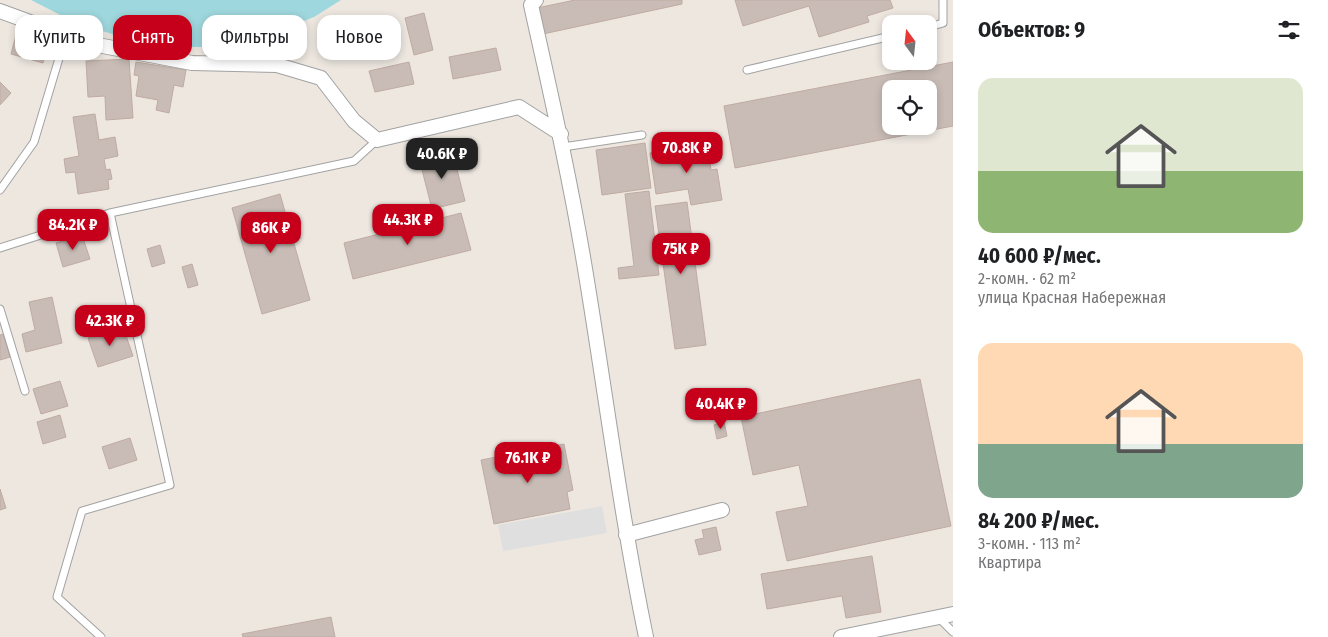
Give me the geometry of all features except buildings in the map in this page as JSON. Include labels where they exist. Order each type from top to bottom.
[{"type":"street","points":[[536,0],[530,5],[562,141],[588,285],[626,535],[646,637]]},
{"type":"street","points":[[0,12],[15,17]]},
{"type":"street","points":[[103,46],[192,63],[277,65],[322,78],[354,121],[378,140],[519,107],[562,141]]},
{"type":"street","points":[[626,535],[722,510]]},
{"type":"street","points":[[841,637],[871,634],[953,614]]},
{"type":"lane","points":[[938,24],[943,23],[943,0]]},
{"type":"lane","points":[[747,70],[882,38]]},
{"type":"lane","points":[[0,190],[34,142],[59,60]]},
{"type":"lane","points":[[562,141],[642,135]]},
{"type":"lane","points":[[0,248],[110,213],[354,161],[378,140]]},
{"type":"lane","points":[[101,637],[57,597],[82,511],[170,485],[110,213]]},
{"type":"lane","points":[[0,309],[25,391]]},
{"type":"lane","points":[[938,617],[953,632]]},
{"type":"shaded area","points":[[602,506],[607,533],[503,551],[498,525]]},
{"type":"water","points":[[31,0],[341,0],[307,20],[307,15],[202,15],[202,47],[192,47],[192,15],[113,15],[113,34],[103,31],[103,15],[60,15]]}]
